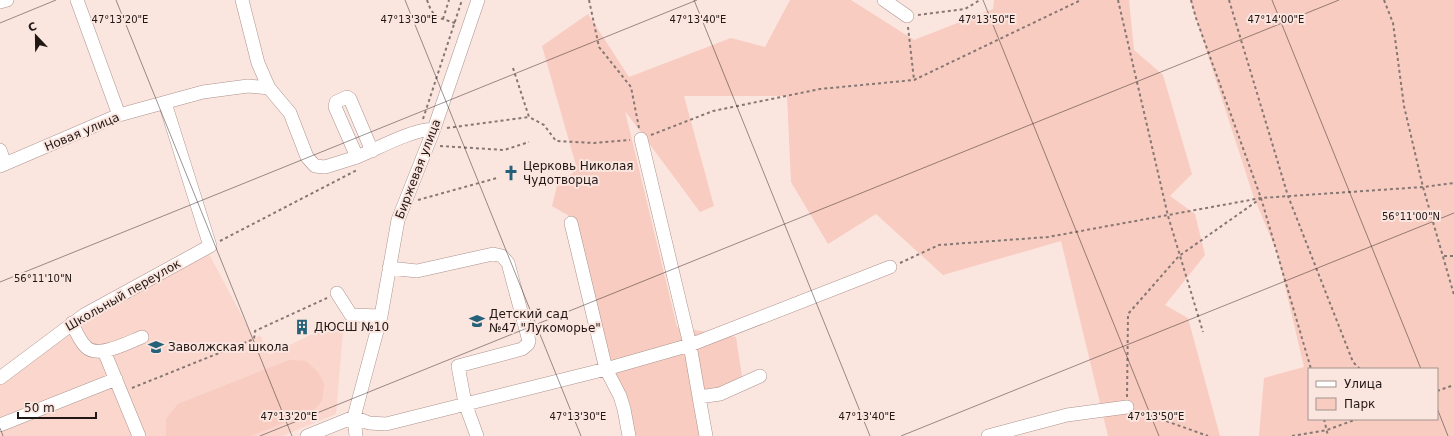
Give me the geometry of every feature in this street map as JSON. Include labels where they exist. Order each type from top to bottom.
[{"type":"street","points":[[0,2],[7,0]]},
{"type":"street","points":[[77,0],[119,115]]},
{"type":"street","points":[[242,0],[258,64],[269,88],[290,113],[307,157],[315,166],[325,167],[357,157],[418,131],[434,129]]},
{"type":"street","name":"Биржевая улица","points":[[356,436],[354,417],[381,316],[398,220],[427,142],[434,129],[478,0]]},
{"type":"street","points":[[884,0],[907,16]]},
{"type":"street","name":"Новая улица","points":[[2,165],[119,115],[204,92],[248,86],[269,88]]},
{"type":"street","points":[[357,157],[335,107],[336,102],[347,97],[350,99],[372,151]]},
{"type":"street","name":"Школьный переулок","points":[[0,378],[72,323],[210,246],[165,103]]},
{"type":"street","points":[[641,139],[690,345],[706,436]]},
{"type":"street","points":[[0,150],[2,165]]},
{"type":"street","points":[[571,223],[606,369],[620,396],[629,436]]},
{"type":"street","points":[[390,268],[417,271],[493,254],[502,256],[508,263],[529,341],[522,349],[458,366],[465,403],[477,436]]},
{"type":"street","points":[[307,436],[354,417],[369,423],[386,424],[465,403],[606,369],[690,345],[890,267]]},
{"type":"street","points":[[337,293],[351,315],[381,316]]},
{"type":"street","points":[[72,323],[86,347],[92,350],[104,351],[142,337]]},
{"type":"street","points":[[104,351],[139,436]]},
{"type":"street","points":[[699,397],[720,394],[760,376]]},
{"type":"street","points":[[0,425],[116,379]]},
{"type":"street","points":[[988,436],[1067,415],[1126,408]]},
{"type":"path","points":[[426,0],[431,12],[443,19],[455,23]]},
{"type":"path","points":[[443,19],[449,0]]},
{"type":"path","points":[[590,0],[599,47],[632,87],[641,139]]},
{"type":"path","points":[[914,80],[907,16],[965,9],[980,0]]},
{"type":"path","points":[[434,129],[529,117],[544,125],[556,141],[594,143],[641,139],[713,111],[820,89],[914,80],[1081,0]]},
{"type":"path","points":[[1118,0],[1168,216],[1203,332]]},
{"type":"path","points":[[1191,0],[1196,18],[1261,198],[1311,368]]},
{"type":"path","points":[[1229,0],[1288,196],[1353,362],[1359,368]]},
{"type":"path","points":[[1384,0],[1393,23],[1404,106],[1423,187],[1454,295]]},
{"type":"path","points":[[513,68],[529,117]]},
{"type":"path","points":[[427,142],[444,147],[504,150],[529,142]]},
{"type":"path","points":[[403,204],[497,178]]},
{"type":"path","points":[[890,267],[939,245],[1048,237],[1261,198],[1423,187],[1454,183]]},
{"type":"path","points":[[1208,436],[1126,408],[1128,314],[1179,256],[1261,198]]},
{"type":"path","points":[[1444,256],[1454,256]]},
{"type":"path","points":[[121,392],[254,339],[255,331],[337,293]]},
{"type":"path","points":[[1438,391],[1454,385]]},
{"type":"path","points":[[1324,420],[1328,436]]},
{"type":"path","points":[[1292,436],[1327,430],[1354,420]]},
{"type":"shaded area","name":"Заволжская школа","points":[[209,254],[254,339],[260,335],[269,355],[344,319],[336,414],[282,436],[0,436],[0,384],[73,326]]},
{"type":"green space","points":[[790,0],[851,0],[914,40],[993,9],[994,0],[1129,0],[1134,50],[1163,75],[1192,174],[1170,196],[1195,214],[1205,255],[1165,305],[1188,318],[1220,436],[1108,436],[1061,241],[943,275],[876,214],[828,244],[791,182],[787,96],[684,96],[714,206],[700,212],[625,111],[677,327],[736,337],[743,383],[694,396],[700,436],[635,436],[630,406],[605,349],[576,220],[552,206],[557,186],[577,169],[542,46],[588,14],[629,77],[731,38],[765,47]]},
{"type":"green space","points":[[1190,0],[1454,0],[1454,436],[1259,436],[1264,378],[1304,367],[1277,252],[1253,195]]},
{"type":"green space","points":[[289,360],[306,361],[318,372],[324,384],[322,401],[312,412],[250,436],[166,436],[166,419],[178,404]]},
{"type":"place","name":"Церковь Николая Чудотворца","points":[[511,173]]},
{"type":"place","name":"Детский сад №47 \"Лукоморье\"","points":[[477,321]]},
{"type":"place","name":"ДЮСШ №10","points":[[302,327]]},
{"type":"place","name":"Заволжская школа","points":[[156,347]]}]
